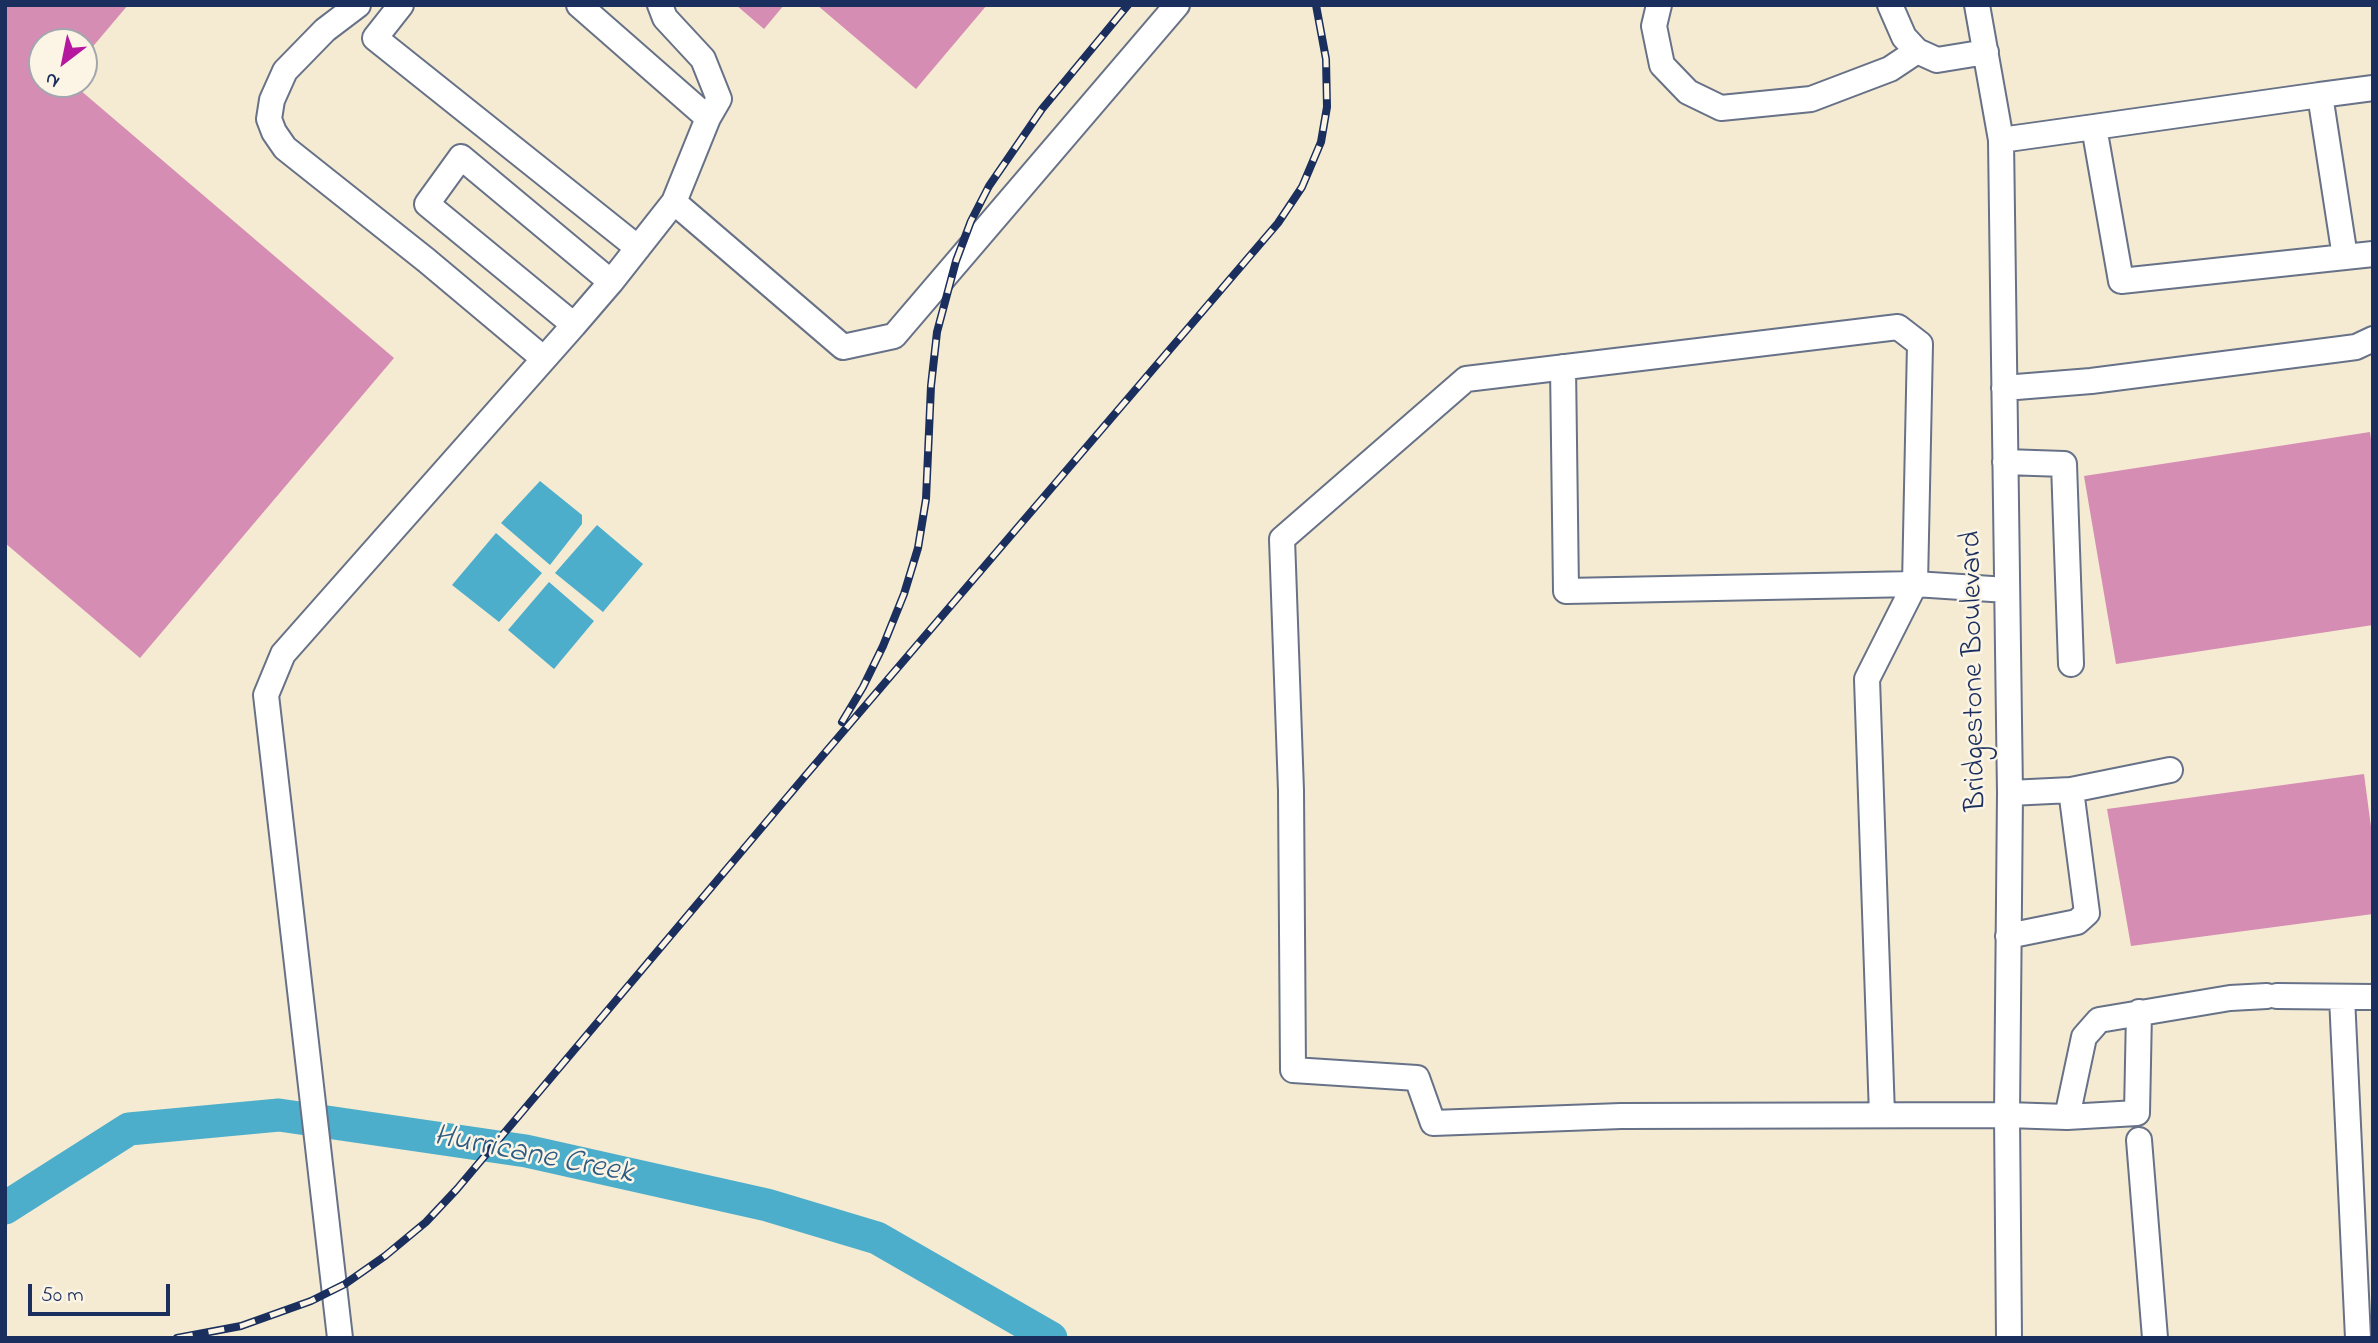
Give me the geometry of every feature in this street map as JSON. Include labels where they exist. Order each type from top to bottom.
[{"type":"street","points":[[358,5],[324,30],[285,71],[272,100],[269,119],[274,132],[285,148],[426,260],[544,359]]},
{"type":"street","points":[[401,5],[375,38],[638,248]]},
{"type":"street","points":[[579,5],[708,118]]},
{"type":"street","points":[[340,1338],[266,695],[283,654],[574,326],[674,202],[708,118],[719,99],[703,59],[666,18],[660,5]]},
{"type":"street","points":[[674,202],[844,346],[894,336],[1177,5]]},
{"type":"street","points":[[1659,5],[1654,26],[1662,65],[1688,92],[1721,108],[1811,99],[1890,69],[1917,51]]},
{"type":"street","points":[[1891,5],[1904,37],[1917,51],[1937,60],[1986,52]]},
{"type":"street","name":"Bridgestone Boulevard","points":[[1977,5],[2001,140],[2010,793],[2007,1115],[2009,1338]]},
{"type":"street","points":[[2001,140],[2373,88]]},
{"type":"street","points":[[2320,95],[2345,257]]},
{"type":"street","points":[[2094,127],[2121,281],[2373,254]]},
{"type":"street","points":[[574,326],[427,204],[461,158],[611,282]]},
{"type":"street","points":[[1882,1115],[1867,679],[1916,584],[1920,344],[1898,327],[1466,379],[1282,539],[1291,791],[1293,1070],[1417,1078],[1433,1124],[1621,1116],[2067,1117],[2137,1113],[2139,1012]]},
{"type":"street","points":[[2004,387],[2091,381],[2342,349],[2356,347],[2373,339]]},
{"type":"street","points":[[1563,367],[1566,591],[1916,584],[2007,590]]},
{"type":"street","points":[[2005,462],[2064,464],[2071,664]]},
{"type":"street","points":[[2010,793],[2071,790],[2171,770]]},
{"type":"street","points":[[2008,936],[2077,922],[2087,913],[2071,790]]},
{"type":"street","points":[[2342,997],[2358,1338]]},
{"type":"street","points":[[2067,1117],[2084,1038],[2099,1020],[2230,998],[2373,997]]},
{"type":"street","points":[[2139,1140],[2155,1338]]},
{"type":"water","points":[[540,481],[582,515],[582,524],[550,565],[501,523]]},
{"type":"water","points":[[597,525],[643,564],[603,612],[555,573]]},
{"type":"water","points":[[496,533],[542,573],[499,622],[452,585]]},
{"type":"water","points":[[549,582],[594,621],[554,669],[508,630]]},
{"type":"building","points":[[5,5],[128,5],[98,40],[98,28],[28,28],[28,98],[89,98],[394,358],[140,658],[5,543]]},
{"type":"building","points":[[736,5],[784,5],[764,29]]},
{"type":"building","points":[[817,5],[987,5],[916,89]]},
{"type":"building","points":[[2370,432],[2373,454],[2373,625],[2116,664],[2084,476]]},
{"type":"building","points":[[2364,774],[2373,842],[2373,914],[2131,946],[2107,809]]},
{"type":"waterway","name":"Hurricane Creek","points":[[5,1208],[129,1129],[279,1115],[526,1151],[767,1205],[877,1238],[1051,1338]]},
{"type":"railway","points":[[842,722],[883,646],[904,594],[918,548],[926,499],[931,386],[937,332],[956,261],[971,221],[989,186],[1042,109],[1128,5]]},
{"type":"railway","points":[[177,1338],[241,1326],[311,1301],[345,1284],[426,1222],[457,1189],[806,775],[1278,223],[1302,187],[1321,142],[1327,107],[1326,59],[1316,5]]}]
